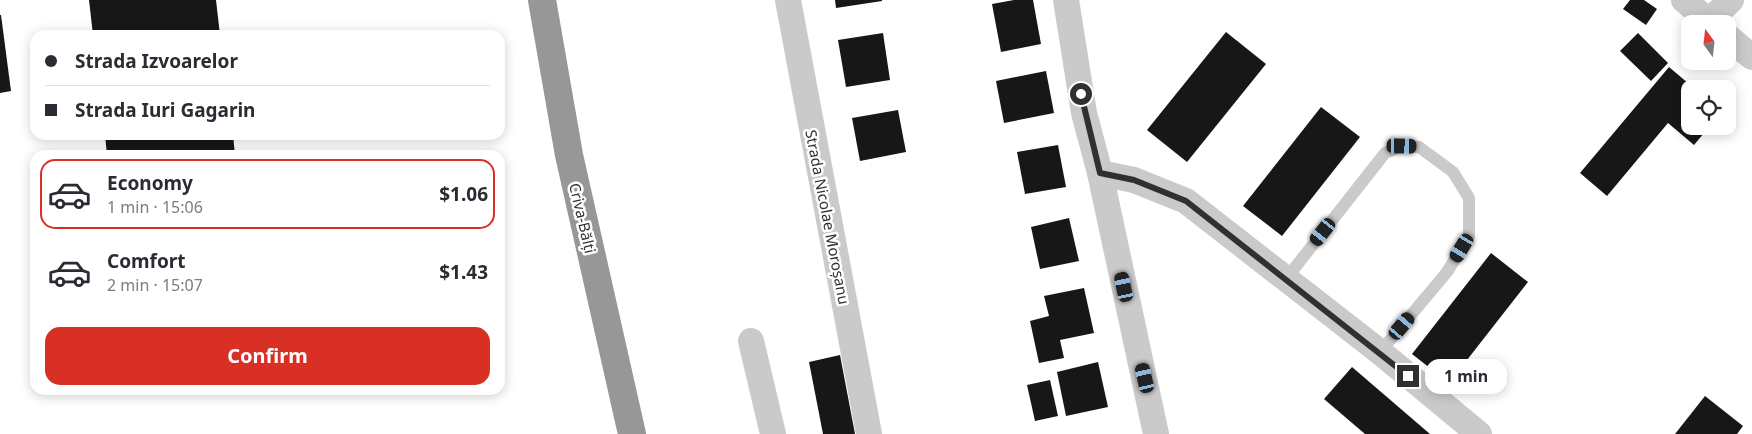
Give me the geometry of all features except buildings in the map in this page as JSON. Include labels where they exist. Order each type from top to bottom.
[{"type":"highway","name":"Criva-Bălți","points":[[542,0],[569,154],[632,434]]},
{"type":"street","name":"Strada Nicolae Moroșanu","points":[[788,0],[869,434]]},
{"type":"street","points":[[1066,0],[1084,113],[1100,173],[1156,434]]},
{"type":"street","points":[[1684,0],[1702,15]]},
{"type":"street","points":[[1723,15],[1731,0]]},
{"type":"street","points":[[1736,44],[1752,57]]},
{"type":"street","points":[[1100,173],[1134,180],[1186,201],[1380,352],[1479,434]]},
{"type":"street","points":[[751,341],[773,434]]},
{"type":"lane","points":[[1286,279],[1385,153],[1402,146],[1420,147],[1453,172],[1469,198],[1469,236],[1447,272],[1380,352]]},
{"type":"route","points":[[1081,94],[1084,113],[1100,173],[1134,180],[1186,201],[1380,352],[1408,376]]}]
